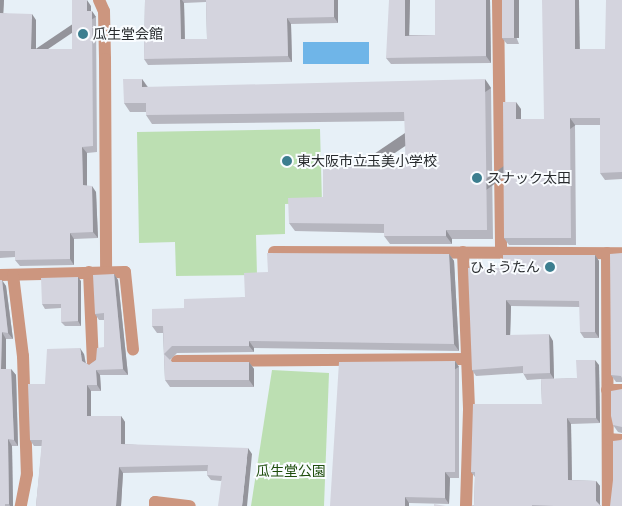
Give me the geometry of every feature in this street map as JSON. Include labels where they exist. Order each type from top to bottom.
[{"type":"street","points":[[99,0],[104,30],[106,271]]},
{"type":"street","points":[[498,0],[501,252]]},
{"type":"street","points":[[274,252],[622,253]]},
{"type":"street","points":[[463,252],[468,359],[466,506]]},
{"type":"street","points":[[607,253],[608,506]]},
{"type":"street","points":[[89,272],[94,363]]},
{"type":"street","points":[[21,506],[27,474],[24,374],[6,275],[125,272],[133,350]]},
{"type":"street","points":[[177,361],[468,359]]},
{"type":"street","points":[[607,390],[622,390]]},
{"type":"street","points":[[608,440],[622,440]]},
{"type":"street","points":[[154,506],[155,502],[190,506]]},
{"type":"green space","points":[[320,129],[322,203],[285,204],[285,234],[256,235],[257,275],[176,276],[175,242],[139,243],[137,132]]},
{"type":"green space","name":"瓜生堂公園","points":[[272,370],[329,373],[324,506],[251,506]]},
{"type":"water","points":[[303,42],[369,42],[369,64],[303,64]]},
{"type":"building","points":[[72,0],[87,0],[87,11],[92,11],[93,146],[82,147],[83,185],[92,186],[93,232],[70,233],[70,259],[15,260],[15,251],[0,251],[0,13],[32,14],[31,49],[72,49]]},
{"type":"building","points":[[145,0],[180,0],[181,39],[207,39],[206,0],[334,0],[334,17],[287,18],[288,56],[144,59]]},
{"type":"building","points":[[389,0],[405,0],[405,36],[435,35],[435,0],[486,0],[486,56],[386,58]]},
{"type":"building","points":[[502,0],[514,0],[514,38],[502,38]]},
{"type":"building","points":[[542,0],[575,0],[575,49],[605,49],[606,0],[622,0],[622,172],[600,173],[600,118],[570,118],[571,238],[504,238],[503,102],[516,102],[516,119],[544,119]]},
{"type":"building","points":[[123,79],[142,79],[142,87],[485,79],[487,230],[446,230],[446,236],[384,236],[384,224],[289,223],[288,198],[323,197],[323,165],[406,164],[404,112],[146,115],[146,103],[124,103]]},
{"type":"building","points":[[267,253],[449,254],[454,344],[249,341],[249,346],[172,346],[164,354],[163,326],[152,326],[152,309],[184,308],[184,299],[245,297],[244,273],[268,272]]},
{"type":"building","points":[[622,253],[622,378],[621,376],[611,375],[610,254]]},
{"type":"building","points":[[503,255],[595,255],[595,332],[580,332],[579,301],[506,300],[506,335],[549,334],[550,373],[523,374],[523,366],[472,370],[468,268],[503,268]]},
{"type":"building","points":[[114,274],[123,369],[96,370],[97,385],[87,385],[87,416],[121,416],[121,444],[248,448],[242,506],[218,506],[222,476],[207,475],[208,465],[119,467],[116,506],[36,506],[42,440],[30,440],[28,384],[45,384],[47,349],[80,348],[82,361],[89,365],[96,360],[97,348],[104,347],[104,313],[95,314],[93,275]]},
{"type":"building","points":[[78,277],[78,321],[61,322],[61,304],[42,304],[41,278]]},
{"type":"building","points":[[0,280],[2,280],[8,333],[2,332],[1,369],[11,369],[14,440],[8,439],[9,504],[5,504],[5,506],[0,506]]},
{"type":"building","points":[[164,354],[172,362],[249,362],[249,380],[165,380]]},
{"type":"building","points":[[576,360],[595,360],[596,418],[567,418],[568,480],[596,481],[596,501],[601,506],[471,506],[474,505],[475,472],[471,472],[473,404],[542,404],[541,379],[577,378]]},
{"type":"building","points":[[455,361],[455,472],[445,472],[445,498],[405,497],[405,506],[330,506],[339,362]]},
{"type":"building","points":[[622,389],[622,427],[613,425],[611,391]]},
{"type":"building","points":[[622,439],[622,506],[610,506],[613,480],[613,441]]},
{"type":"place","name":"瓜生堂会館","points":[[83,34]]},
{"type":"place","name":"東大阪市立玉美小学校","points":[[287,161]]},
{"type":"place","name":"スナック太田","points":[[477,178]]},
{"type":"place","name":"ひょうたん","points":[[550,267]]}]
